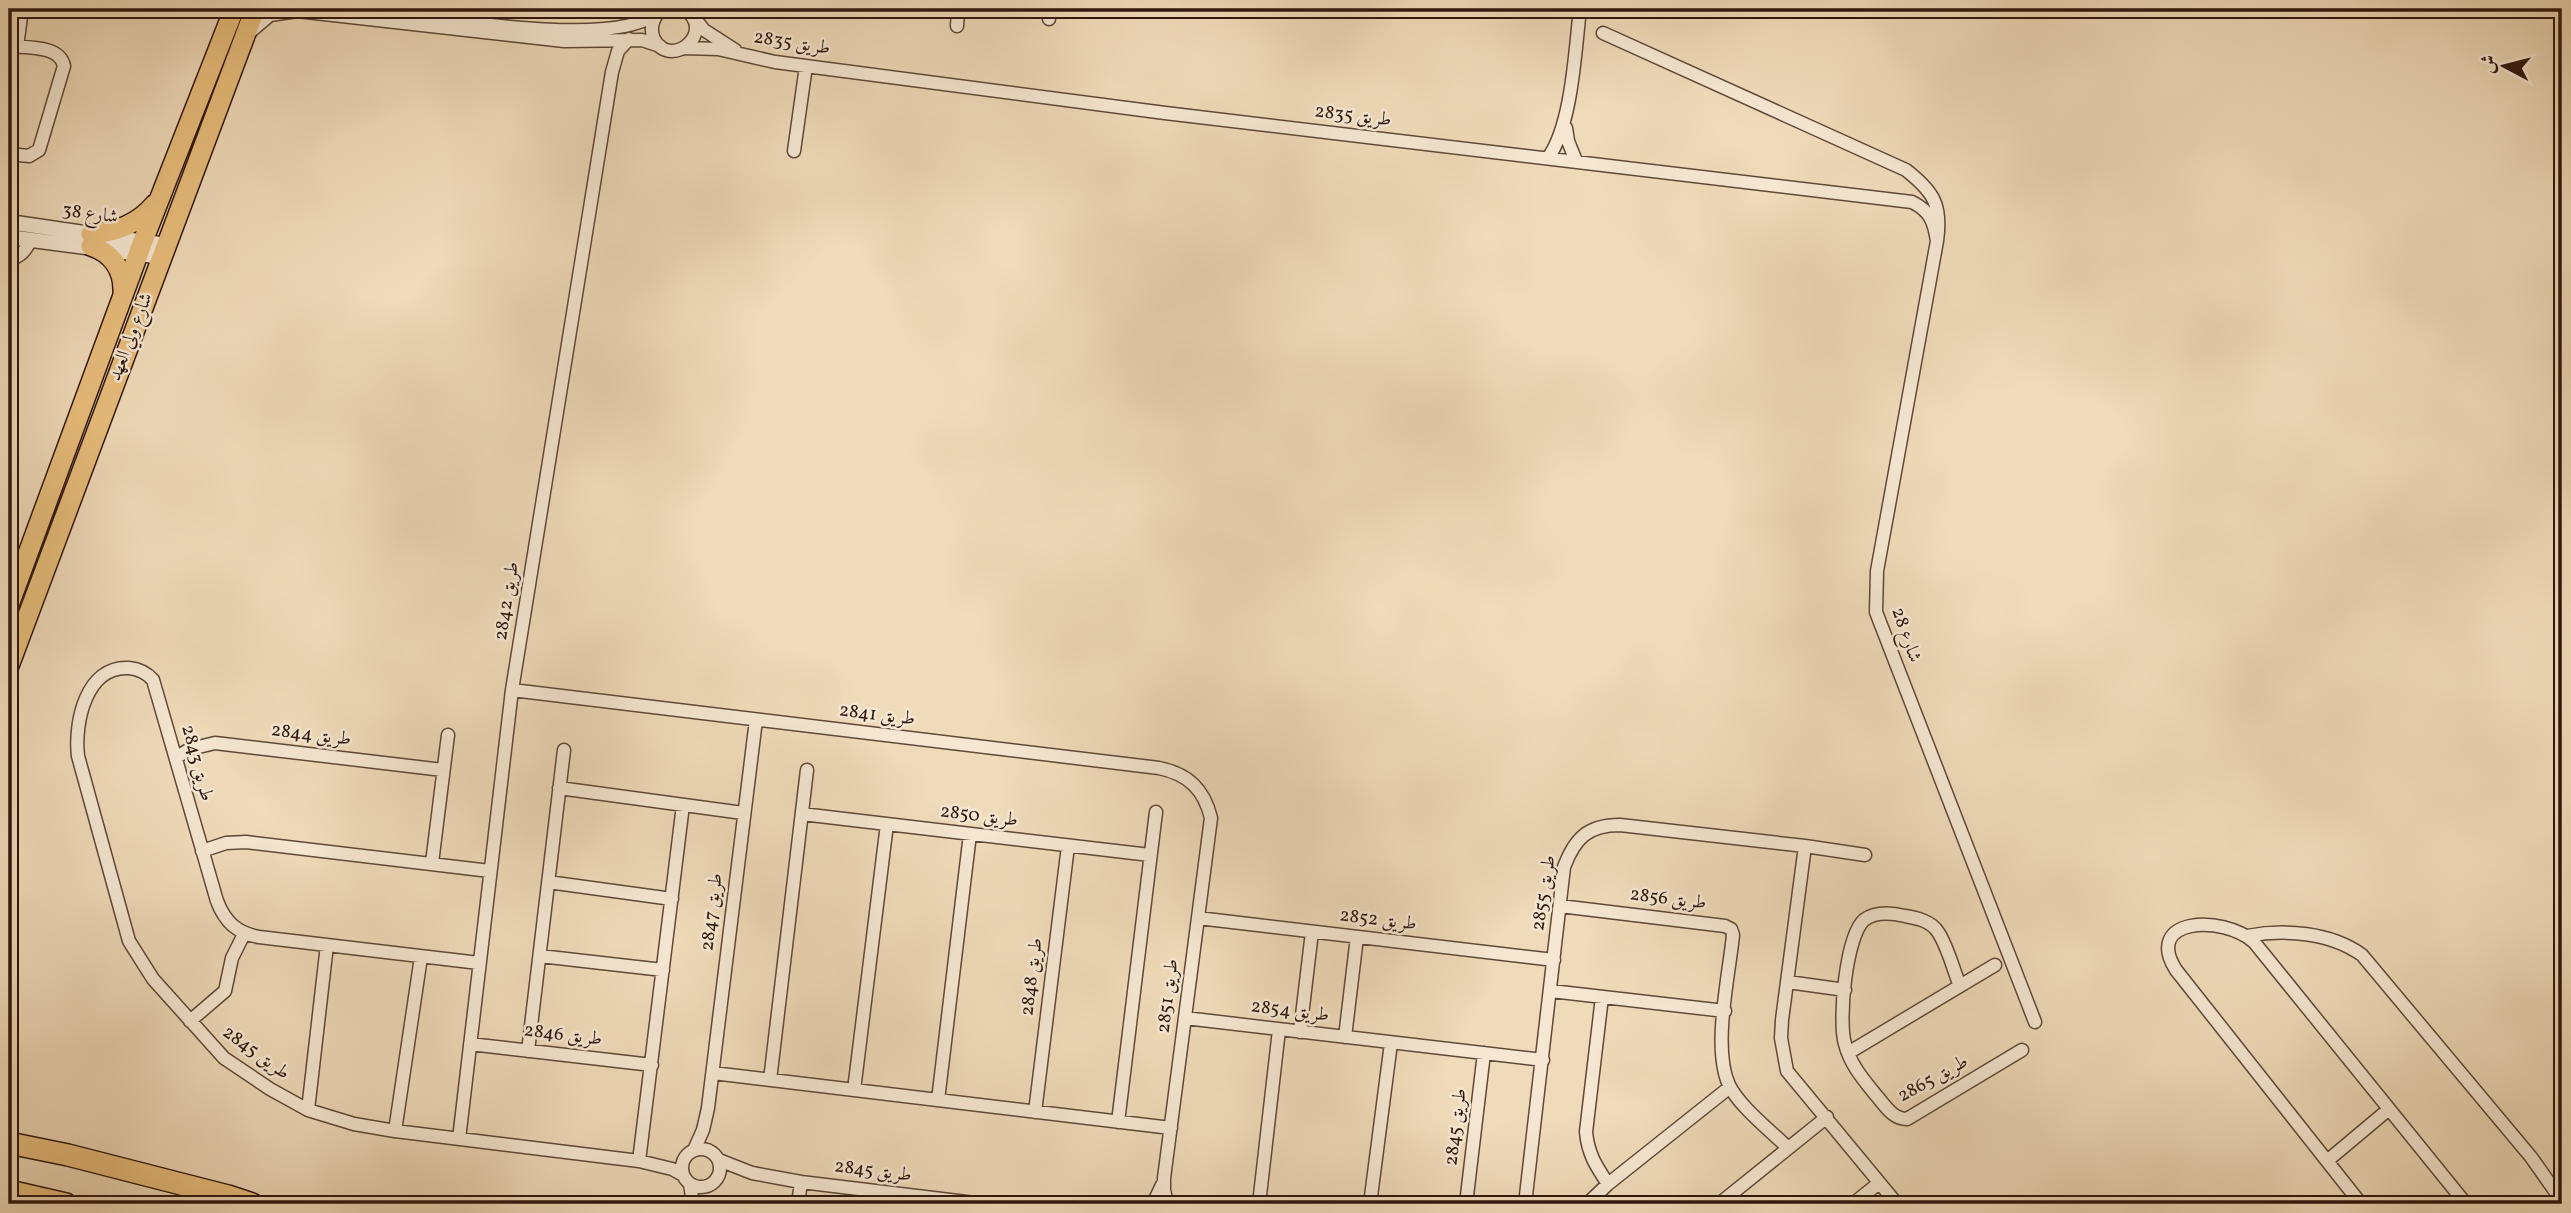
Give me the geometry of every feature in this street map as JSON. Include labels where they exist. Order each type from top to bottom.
[{"type":"highway","points":[[9,1130],[68,1155]]},
{"type":"highway","points":[[9,1143],[68,1155],[252,1204]]},
{"type":"highway","points":[[10,1191],[66,1204]]},
{"type":"main road","name":"شارع ولي العهد","points":[[9,605],[158,201],[234,9]]},
{"type":"main road","name":"شارع ولي العهد","points":[[9,666],[254,9]]},
{"type":"main road","points":[[123,296],[123,280],[117,265],[91,240],[128,226],[143,217],[158,201]]},
{"type":"street","points":[[12,47],[16,9]]},
{"type":"street","points":[[12,47],[22,9]]},
{"type":"street","points":[[370,9],[605,35]]},
{"type":"street","points":[[957,26],[958,9]]},
{"type":"street","points":[[1548,158],[1559,141],[1565,121],[1580,9]]},
{"type":"street","points":[[240,46],[263,19],[276,13],[297,10],[564,41],[605,35],[639,24],[661,10]]},
{"type":"street","points":[[660,46],[652,30],[654,17],[661,10]]},
{"type":"street","points":[[684,48],[693,40],[696,27],[687,11]]},
{"type":"street","name":"طريق 2835","points":[[687,11],[704,30],[741,55]]},
{"type":"street","name":"شارع 28","points":[[1603,33],[1906,170],[1932,194],[1938,206],[1940,221],[1937,241],[1877,571],[1876,612],[2035,1022]]},
{"type":"street","name":"طريق 2835","points":[[605,35],[672,51],[684,48],[718,49],[806,66],[1165,113],[1912,202],[1925,208],[1931,216],[1937,241]]},
{"type":"street","name":"طريق 2842","points":[[605,35],[612,72]]},
{"type":"street","name":"طريق 2842","points":[[459,1139],[512,690],[612,72],[618,51],[629,39]]},
{"type":"street","points":[[9,154],[29,156],[41,146],[64,66],[62,58],[56,52],[12,47]]},
{"type":"street","points":[[794,151],[806,66]]},
{"type":"street","points":[[1565,121],[1568,141],[1576,161]]},
{"type":"street","name":"شارع 38","points":[[9,222],[91,240],[164,251]]},
{"type":"street","name":"شارع 38","points":[[9,237],[31,240],[91,240]]},
{"type":"street","points":[[9,258],[24,252],[31,240]]},
{"type":"street","name":"طريق 2843","points":[[84,704],[96,680],[104,674],[123,668],[134,669],[149,675],[153,680],[222,915],[244,934]]},
{"type":"street","name":"طريق 2841","points":[[512,690],[1174,771],[1188,778],[1199,789],[1207,803],[1210,818]]},
{"type":"street","name":"طريق 2845","points":[[84,704],[77,738],[78,756],[129,941],[153,979],[224,1058],[270,1089],[308,1110],[354,1124],[395,1132],[643,1161],[672,1169],[687,1180]]},
{"type":"street","name":"طريق 2847","points":[[689,1153],[704,1130],[708,1108],[756,720]]},
{"type":"street","points":[[432,863],[447,735]]},
{"type":"street","name":"طريق 2844","points":[[177,757],[190,749],[215,743],[443,770]]},
{"type":"street","points":[[528,1051],[564,750]]},
{"type":"street","points":[[770,1080],[807,770]]},
{"type":"street","points":[[559,788],[743,813]]},
{"type":"street","points":[[643,1161],[683,805]]},
{"type":"street","points":[[1118,1122],[1156,812]]},
{"type":"street","name":"طريق 2850","points":[[802,814],[1150,855]]},
{"type":"street","name":"طريق 2851","points":[[1167,1204],[1164,1178],[1210,818]]},
{"type":"street","points":[[854,1090],[887,824]]},
{"type":"street","name":"طريق 2855","points":[[1525,1204],[1564,867],[1577,840],[1602,825],[1620,825],[1865,855]]},
{"type":"street","points":[[938,1100],[970,834]]},
{"type":"street","points":[[202,852],[226,844],[246,842],[490,871]]},
{"type":"street","name":"طريق 2848","points":[[1035,1112],[1068,846]]},
{"type":"street","points":[[1805,846],[1781,1038],[1787,1071],[1897,1204]]},
{"type":"street","points":[[548,882],[672,899]]},
{"type":"street","name":"طريق 2856","points":[[1560,906],[1716,924],[1731,929],[1733,935],[1721,1048],[1724,1068],[1730,1087],[1788,1148]]},
{"type":"street","name":"طريق 2865","points":[[1960,986],[1942,940],[1930,923],[1881,913],[1863,921],[1855,934],[1842,1023],[1848,1054],[1866,1083],[1893,1116],[1907,1119],[2022,1050]]},
{"type":"street","name":"طريق 2852","points":[[1198,918],[1554,960]]},
{"type":"street","points":[[2361,1204],[2170,961],[2171,940],[2178,931],[2187,926],[2220,925],[2247,936],[2285,932],[2333,941],[2362,955],[2531,1157],[2562,1201]]},
{"type":"street","points":[[1300,1032],[1312,932]]},
{"type":"street","points":[[190,1021],[225,991],[232,958],[244,934],[479,963]]},
{"type":"street","points":[[2247,936],[2466,1204]]},
{"type":"street","points":[[1345,1037],[1357,937]]},
{"type":"street","points":[[308,1110],[327,945]]},
{"type":"street","points":[[540,956],[663,970]]},
{"type":"street","points":[[395,1132],[421,957]]},
{"type":"street","points":[[1848,1054],[1994,965]]},
{"type":"street","points":[[1788,982],[1845,990]]},
{"type":"street","points":[[1551,991],[1725,1011]]},
{"type":"street","points":[[1602,997],[1586,1132],[1587,1148],[1592,1161],[1608,1184]]},
{"type":"street","name":"طريق 2854","points":[[1185,1018],[1543,1060]]},
{"type":"street","points":[[1259,1204],[1279,1030]]},
{"type":"street","points":[[1370,1204],[1391,1043]]},
{"type":"street","name":"طريق 2846","points":[[470,1044],[652,1065]]},
{"type":"street","name":"طريق 2845","points":[[1466,1204],[1483,1054]]},
{"type":"street","points":[[712,1073],[1171,1128]]},
{"type":"street","points":[[1587,1204],[1608,1184],[1730,1087]]},
{"type":"street","name":"طريق 2847","points":[[708,1108],[708,1130],[715,1156]]},
{"type":"street","points":[[2327,1161],[2389,1109]]},
{"type":"street","points":[[1719,1204],[1827,1117]]},
{"type":"street","points":[[703,1149],[715,1156],[720,1170],[696,1204],[682,1166],[689,1153],[703,1149]]},
{"type":"street","name":"طريق 2845","points":[[643,1161],[689,1153]]},
{"type":"street","name":"طريق 2845","points":[[715,1156],[752,1173],[893,1199],[983,1204]]},
{"type":"street","name":"طريق 2845","points":[[711,1184],[752,1173]]},
{"type":"street","name":"طريق 2851","points":[[1153,1204],[1164,1178]]},
{"type":"street","points":[[687,1180],[711,1184]]},
{"type":"street","points":[[798,1204],[801,1182]]},
{"type":"street","points":[[1853,1204],[1879,1182]]}]
